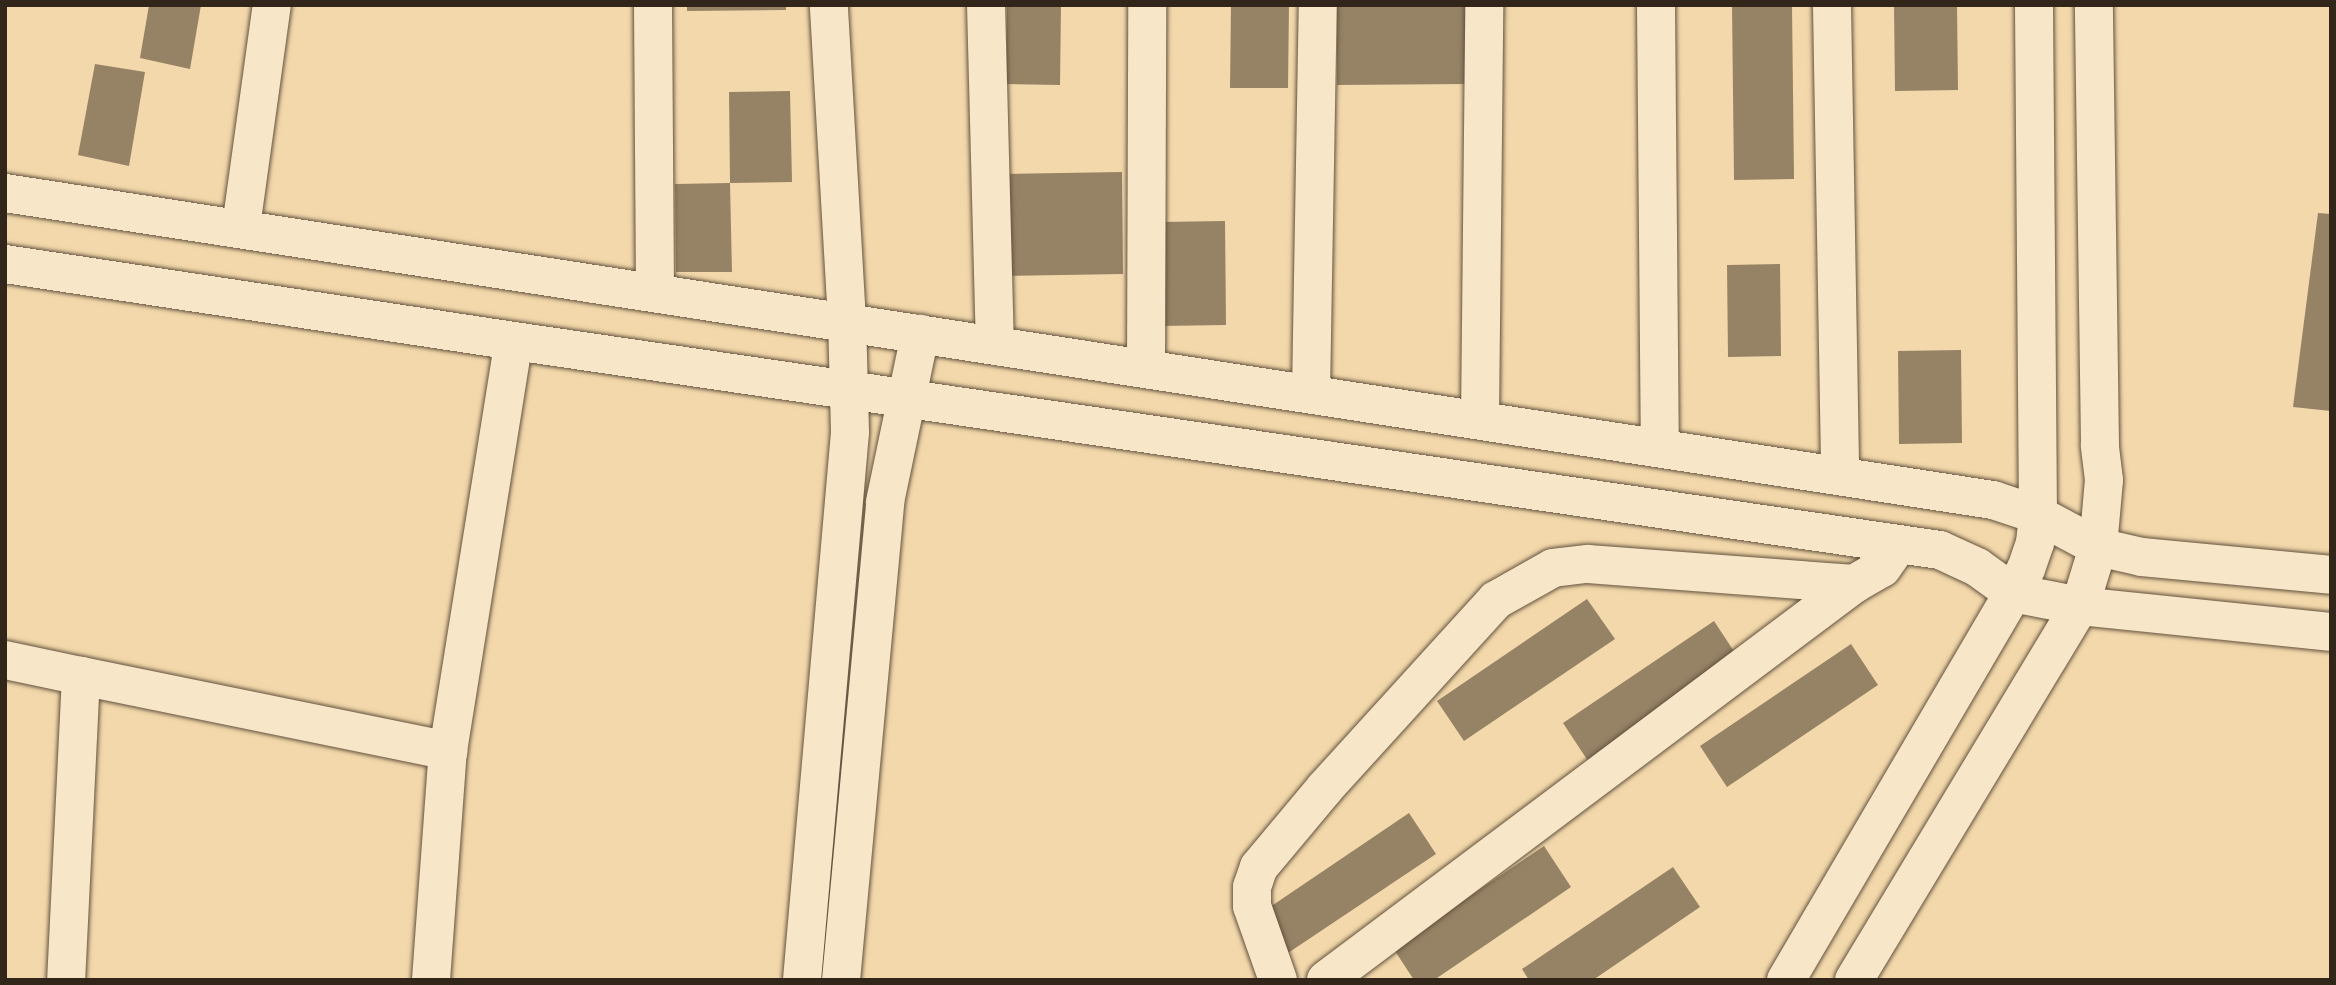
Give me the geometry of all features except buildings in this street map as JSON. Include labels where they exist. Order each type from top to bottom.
[{"type":"street","points":[[241,227],[272,5]]},
{"type":"street","points":[[653,5],[655,291]]},
{"type":"street","points":[[802,980],[846,477],[850,390],[830,5]]},
{"type":"street","points":[[986,5],[995,345]]},
{"type":"street","points":[[1146,368],[1147,5]]},
{"type":"street","points":[[1311,393],[1318,5]]},
{"type":"street","points":[[1480,419],[1484,5]]},
{"type":"street","points":[[1656,5],[1660,447]]},
{"type":"street","points":[[1832,5],[1840,476]]},
{"type":"street","points":[[1786,980],[2026,569],[2038,515],[2034,5]]},
{"type":"street","points":[[1854,980],[2080,606],[2098,547],[2104,480],[2100,445],[2094,5]]},
{"type":"street","points":[[5,193],[241,227],[1993,500],[2038,515],[2098,547],[2142,557],[2331,575]]},
{"type":"street","points":[[5,264],[1940,550],[1957,556],[2013,593],[2080,606],[2331,632]]},
{"type":"street","points":[[841,980],[885,502],[920,334]]},
{"type":"street","points":[[431,980],[448,751],[514,341]]},
{"type":"street","points":[[1326,980],[1854,584],[1882,568],[1899,544]]},
{"type":"street","points":[[1278,980],[1252,906],[1252,887],[1259,867],[1479,616],[1514,587],[1553,568],[1588,564],[1854,584]]},
{"type":"street","points":[[5,660],[448,751]]},
{"type":"street","points":[[65,980],[81,676]]}]
